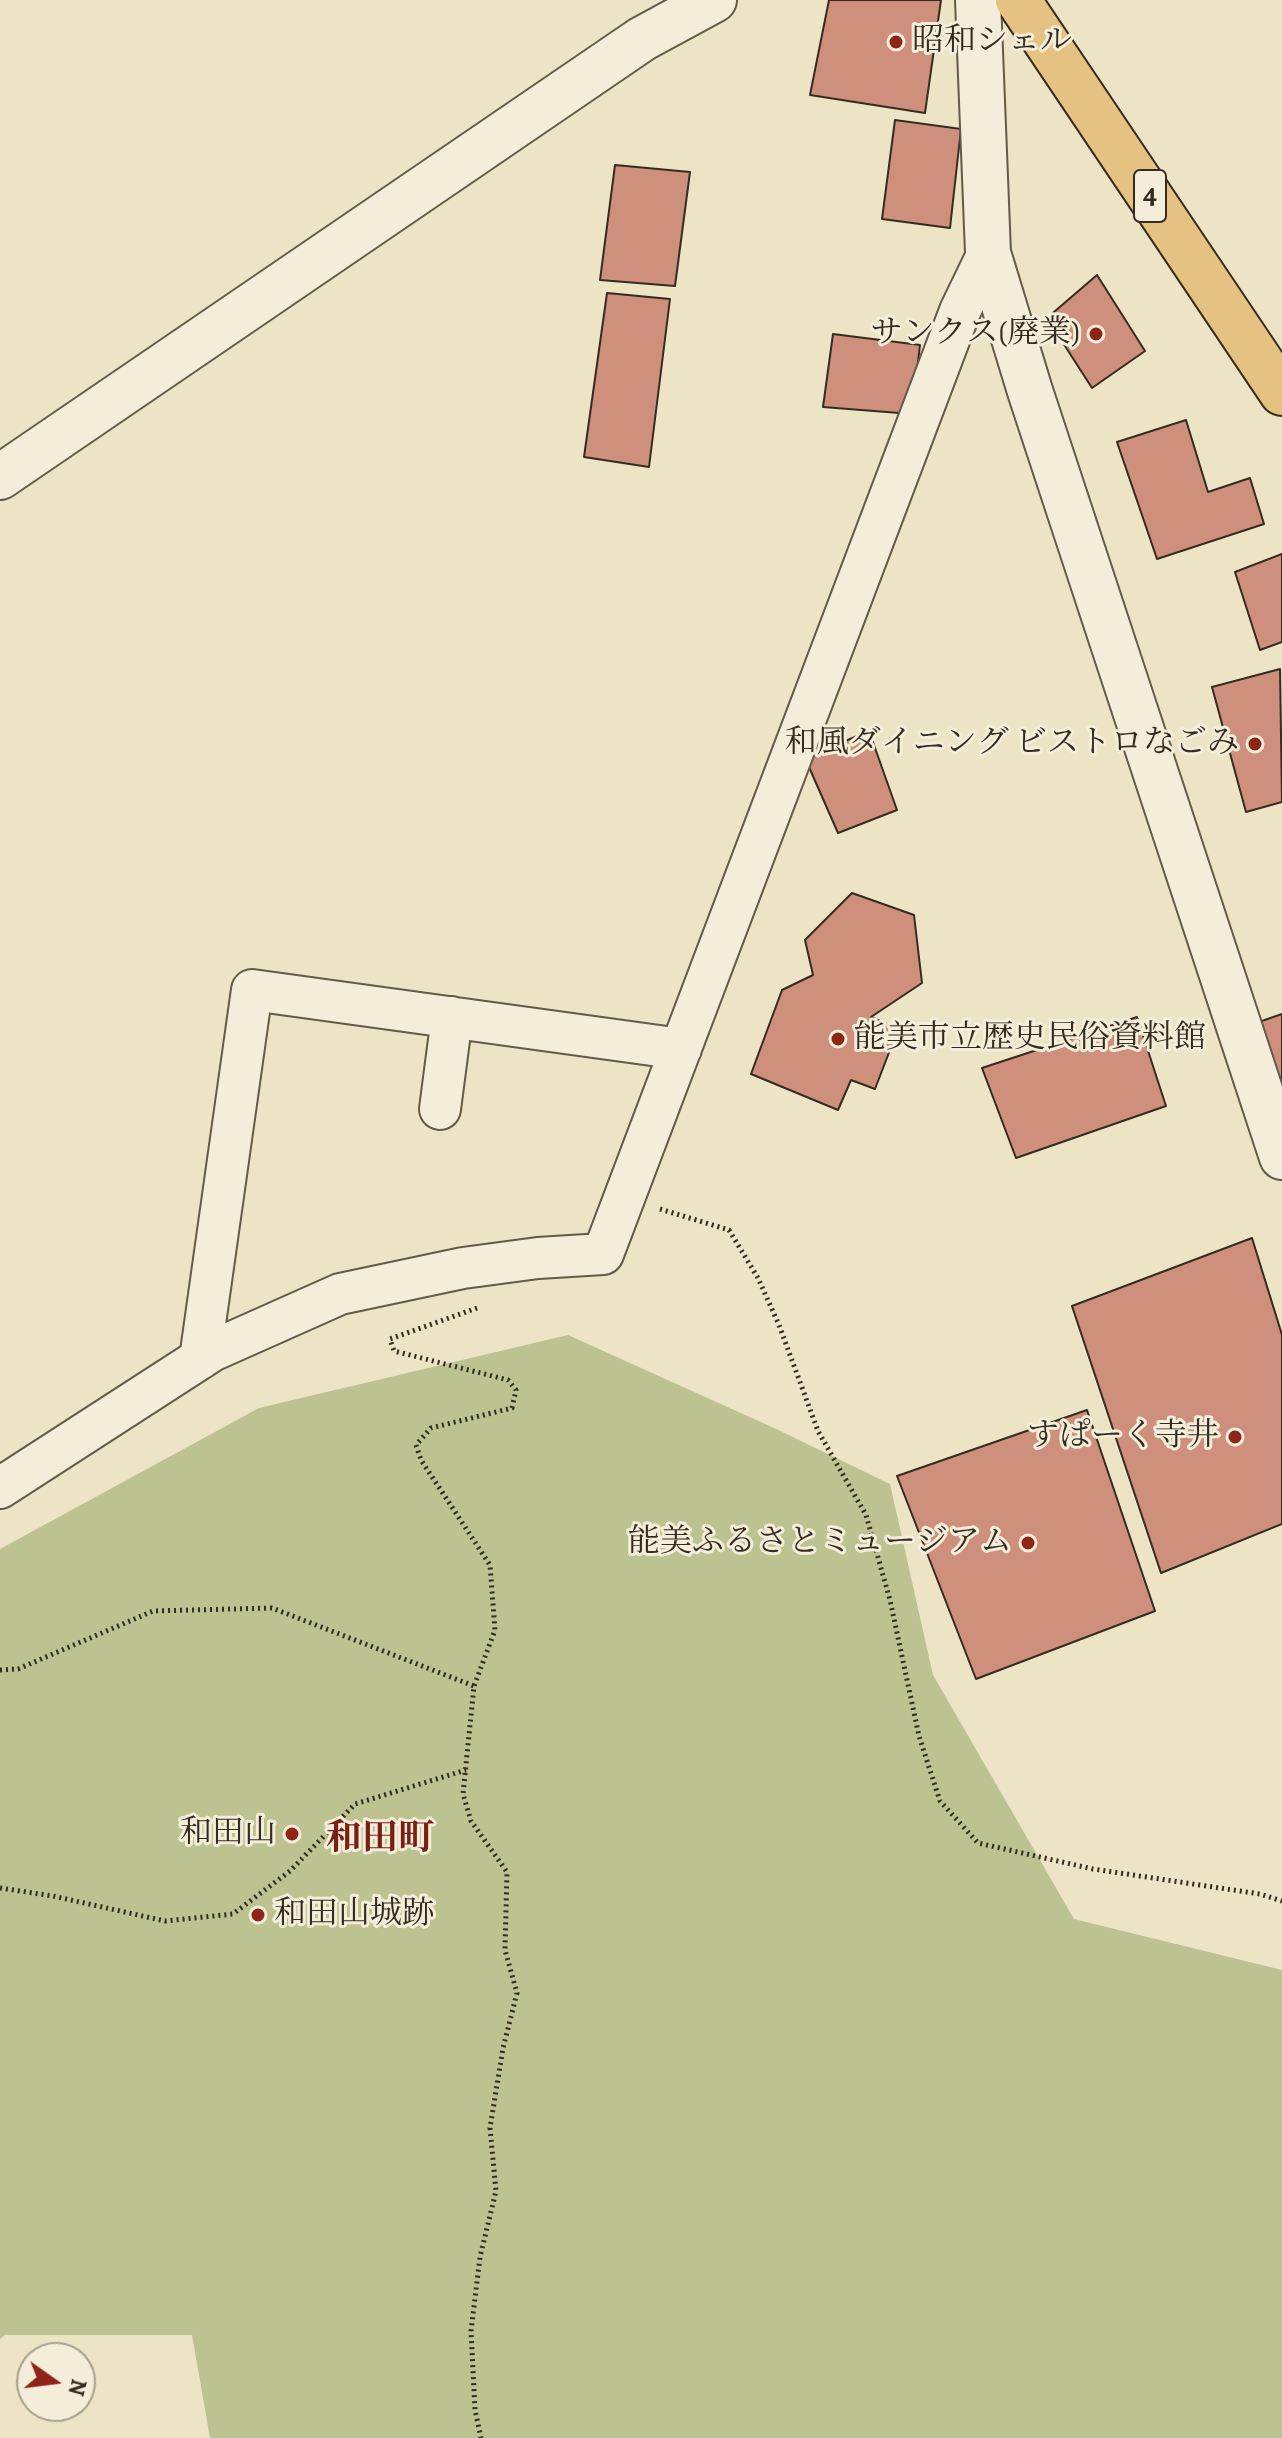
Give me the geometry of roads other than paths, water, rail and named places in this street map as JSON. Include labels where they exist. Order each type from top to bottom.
[{"type":"main road","name":"4","points":[[1018,0],[1282,393]]},
{"type":"street","points":[[0,477],[642,39],[714,0]]},
{"type":"street","points":[[978,0],[988,253],[1030,391],[1282,1157]]},
{"type":"street","points":[[0,1488],[212,1351],[340,1294],[463,1268],[538,1258],[603,1254],[954,325],[988,253]]},
{"type":"street","points":[[200,1359],[252,990],[681,1049]]},
{"type":"street","points":[[440,1109],[452,1017]]},
{"type":"place","name":"昭和シェル","points":[[896,42]]},
{"type":"place","name":"サンクス(廃業)","points":[[1096,334]]},
{"type":"place","name":"和風ダイニング ビストロなごみ","points":[[1255,744]]},
{"type":"place","name":"能美市立歴史民俗資料館","points":[[838,1039]]},
{"type":"place","name":"すぱーく寺井","points":[[1235,1437]]},
{"type":"place","name":"能美ふるさとミュージアム","points":[[1028,1543]]},
{"type":"place","name":"和田山","points":[[292,1834]]},
{"type":"place","name":"和田山城跡","points":[[258,1915]]},
{"type":"district","name":"和田町","points":[[380,1840]]}]
